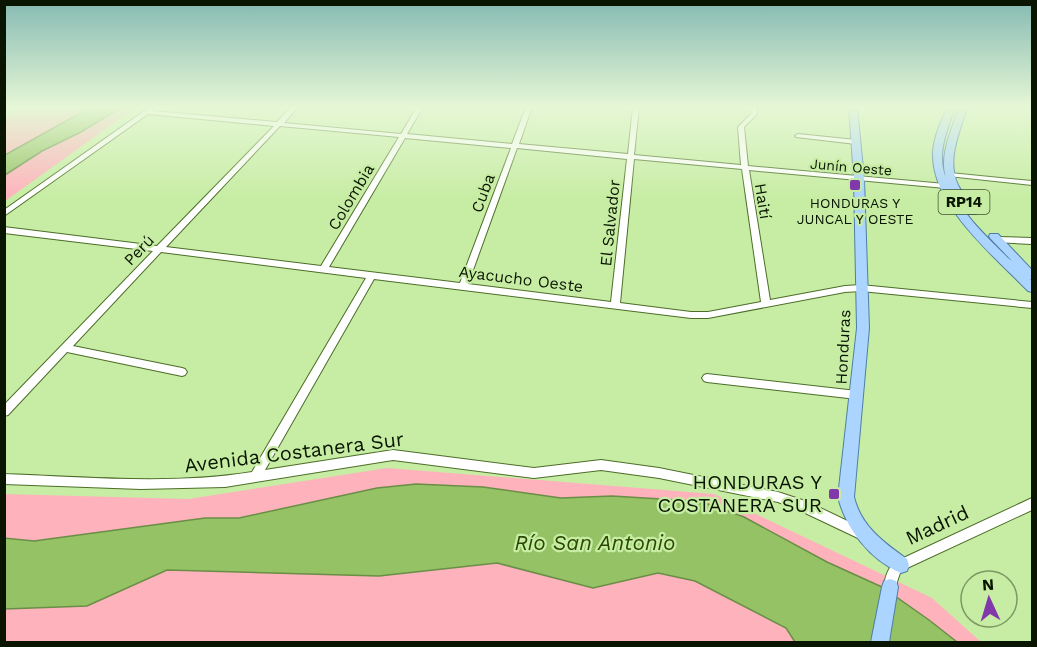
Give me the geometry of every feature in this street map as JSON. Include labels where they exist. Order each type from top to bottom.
[{"type":"main road","name":"Honduras","points":[[856,137],[863,328],[846,497],[854,521],[862,534],[901,565]]},
{"type":"main road","name":"RP14","points":[[940,137],[936,157],[939,174],[945,186],[968,219],[1032,288]]},
{"type":"main road","name":"RP14","points":[[952,137],[947,158],[950,175],[963,200],[1032,276]]},
{"type":"main road","name":"Madrid","points":[[880,642],[890,587]]},
{"type":"street","points":[[4,214],[112,137]]},
{"type":"street","name":"Perú","points":[[4,412],[267,137]]},
{"type":"street","name":"Colombia","points":[[323,270],[402,137]]},
{"type":"street","name":"Junín Oeste","points":[[415,137],[945,186]]},
{"type":"street","name":"Cuba","points":[[464,287],[518,137]]},
{"type":"street","name":"El Salvador","points":[[615,305],[632,137]]},
{"type":"street","name":"Haití","points":[[742,137],[766,304]]},
{"type":"street","points":[[810,137],[856,142]]},
{"type":"street","points":[[950,175],[1032,183]]},
{"type":"street","name":"Ayacucho Oeste","points":[[4,230],[691,315],[708,315],[861,288],[1032,305]]},
{"type":"street","points":[[998,240],[1032,241]]},
{"type":"street","points":[[255,478],[372,275]]},
{"type":"street","points":[[66,348],[182,372]]},
{"type":"street","points":[[706,378],[857,395]]},
{"type":"street","name":"Avenida Costanera Sur","points":[[4,479],[141,484],[225,482],[393,455],[534,473],[601,465],[659,473],[778,497],[804,506],[862,534]]},
{"type":"street","name":"Madrid","points":[[890,587],[895,569],[901,565],[1032,504]]},
{"type":"shaded area","points":[[4,137],[94,137],[5,201]]},
{"type":"shaded area","points":[[387,468],[714,494],[932,598],[959,622],[959,629],[967,629],[981,642],[5,642],[5,494],[188,499]]},
{"type":"water","points":[[37,137],[70,137],[42,151],[5,175],[5,155]]},
{"type":"water","name":"Río San Antonio","points":[[416,484],[483,487],[561,498],[612,496],[694,501],[712,505],[744,517],[827,562],[882,587],[957,642],[795,642],[786,628],[695,581],[658,573],[593,588],[497,563],[379,576],[167,570],[87,606],[5,609],[4,538],[34,541],[205,518],[239,518],[377,488]]},
{"type":"place","name":"HONDURAS Y JUNCAL Y OESTE","points":[[855,185]]},
{"type":"place","name":"HONDURAS Y COSTANERA SUR","points":[[834,494]]}]
